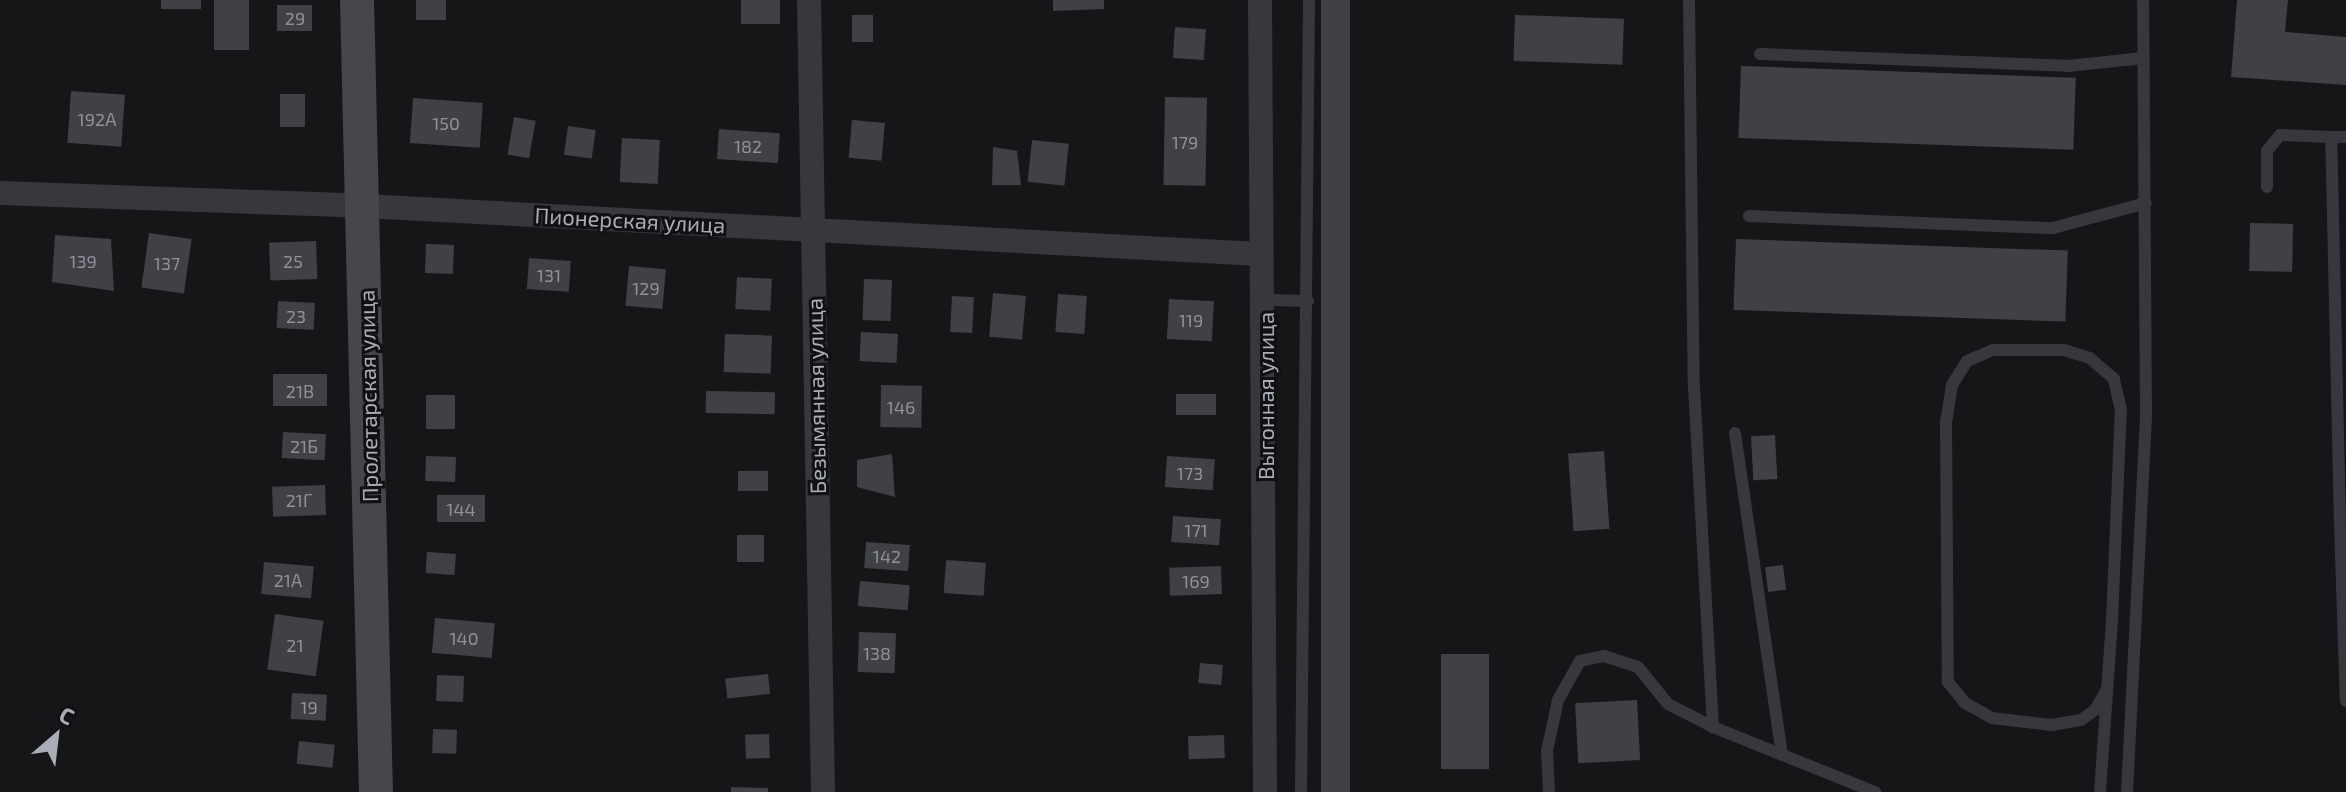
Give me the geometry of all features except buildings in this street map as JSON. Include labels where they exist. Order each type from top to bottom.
[{"type":"street","name":"Пролетарская улица","points":[[357,0],[365,206],[376,792]]},
{"type":"street","name":"Безымянная улица","points":[[809,0],[823,792]]},
{"type":"street","name":"Выгонная улица","points":[[1260,0],[1259,254],[1266,300],[1265,792]]},
{"type":"street","name":"Пионерская улица","points":[[0,193],[365,206],[1259,254]]},
{"type":"lane","points":[[1301,792],[1309,0]]},
{"type":"lane","points":[[1689,0],[1694,387],[1713,727]]},
{"type":"lane","points":[[2127,792],[2146,415],[2143,0]]},
{"type":"lane","points":[[1760,54],[2068,66],[2144,58]]},
{"type":"lane","points":[[2267,187],[2267,151],[2280,135],[2346,137]]},
{"type":"lane","points":[[2331,137],[2340,302],[2346,701]]},
{"type":"lane","points":[[1749,216],[2053,228],[2146,203]]},
{"type":"lane","points":[[1266,300],[1308,301]]},
{"type":"lane","points":[[2100,792],[2107,689],[2121,410],[2114,379],[2090,358],[2063,350],[1993,350],[1967,361],[1952,385],[1946,421],[1948,682],[1965,703],[1992,718],[2052,725],[2081,720],[2095,710],[2107,689]]},
{"type":"lane","points":[[1735,433],[1782,755]]},
{"type":"lane","points":[[1549,792],[1547,751],[1558,700],[1580,661],[1604,656],[1638,667],[1668,704],[1713,727],[1875,792]]}]
